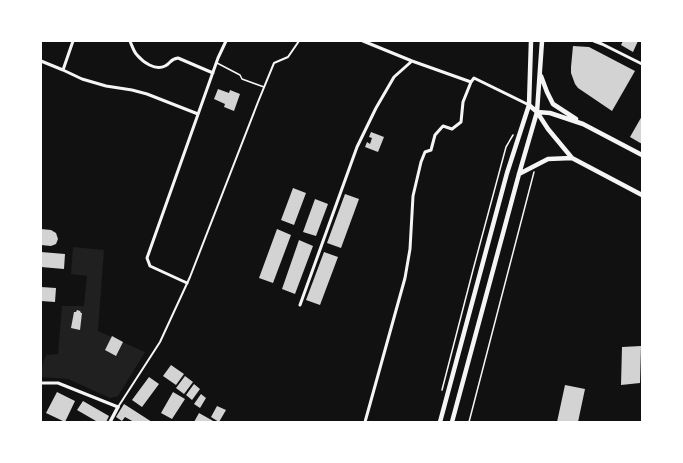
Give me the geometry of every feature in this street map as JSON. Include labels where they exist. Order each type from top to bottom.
[{"type":"main road","points":[[440,422],[507,173],[529,106],[531,41]]},
{"type":"main road","points":[[452,422],[537,112],[542,41]]},
{"type":"main road","points":[[540,73],[546,92],[553,104],[583,124],[642,155]]},
{"type":"main road","points":[[529,106],[537,112],[548,129],[572,158],[642,195]]},
{"type":"main road","points":[[537,112],[550,113],[583,124]]},
{"type":"main road","points":[[519,174],[548,159],[572,158]]},
{"type":"street","points":[[62,70],[73,41]]},
{"type":"street","points":[[130,41],[136,54],[148,65],[157,67],[164,66],[173,59],[178,58],[213,72]]},
{"type":"street","points":[[187,283],[150,266],[147,258],[216,63],[226,41]]},
{"type":"street","points":[[110,422],[160,342],[187,283],[274,63],[288,57],[299,41]]},
{"type":"street","points":[[363,41],[470,82]]},
{"type":"street","points":[[594,41],[642,64]]},
{"type":"street","points":[[41,61],[82,79],[106,86],[147,94],[198,114]]},
{"type":"street","points":[[300,305],[357,147],[394,76],[412,61]]},
{"type":"street","points":[[365,422],[405,278],[410,249],[413,196],[421,162],[425,152],[431,150],[435,135],[443,126],[452,129],[461,122],[463,102],[470,82],[474,78],[529,106]]},
{"type":"street","points":[[41,383],[58,383],[118,407]]},
{"type":"lane","points":[[216,63],[240,75],[242,79],[264,87]]},
{"type":"path","points":[[469,422],[536,165]]},
{"type":"shaded area","points":[[73,247],[104,250],[98,331],[145,352],[118,396],[110,398],[68,379],[41,377],[41,368],[46,355],[58,354],[62,306],[84,306],[87,276],[71,274]]},
{"type":"building","points":[[623,41],[638,41],[633,52],[621,45]]},
{"type":"building","points":[[573,46],[589,47],[635,71],[612,111],[578,88],[575,84],[571,73]]},
{"type":"building","points":[[218,89],[229,93],[230,90],[240,94],[234,111],[224,107],[225,104],[214,99]]},
{"type":"building","points":[[642,116],[642,144],[630,137]]},
{"type":"building","points":[[371,132],[384,137],[378,152],[365,147],[367,142],[370,144],[372,138],[369,137]]},
{"type":"building","points":[[293,188],[306,193],[294,225],[281,220]]},
{"type":"building","points":[[345,194],[359,199],[341,248],[327,243]]},
{"type":"building","points":[[315,199],[328,204],[316,236],[303,232]]},
{"type":"building","points":[[41,229],[51,230],[56,233],[58,239],[56,244],[51,246],[41,245]]},
{"type":"building","points":[[277,229],[291,235],[273,283],[259,278]]},
{"type":"building","points":[[299,240],[313,246],[295,294],[282,289]]},
{"type":"building","points":[[41,252],[65,254],[64,269],[41,267]]},
{"type":"building","points":[[324,252],[338,257],[320,305],[306,300]]},
{"type":"building","points":[[41,287],[56,288],[55,302],[41,301]]},
{"type":"building","points":[[77,310],[82,313],[80,330],[71,328],[74,312]]},
{"type":"building","points":[[112,336],[123,342],[116,356],[105,350]]},
{"type":"building","points":[[641,346],[640,383],[621,385],[622,347]]},
{"type":"building","points":[[171,365],[184,374],[176,385],[163,376]]},
{"type":"building","points":[[185,376],[193,382],[184,394],[176,388]]},
{"type":"building","points":[[149,377],[159,384],[142,407],[132,400]]},
{"type":"building","points":[[194,384],[200,389],[192,400],[186,395]]},
{"type":"building","points":[[565,385],[585,389],[578,422],[557,422]]},
{"type":"building","points":[[57,392],[75,401],[65,422],[46,413]]},
{"type":"building","points":[[173,392],[185,399],[172,419],[161,413]]},
{"type":"building","points":[[201,394],[206,398],[200,408],[194,404]]},
{"type":"building","points":[[83,401],[109,416],[106,422],[95,422],[96,421],[77,410]]},
{"type":"building","points":[[124,404],[152,422],[134,422],[125,417],[122,421],[116,417]]},
{"type":"building","points":[[217,406],[226,410],[219,422],[211,417]]},
{"type":"building","points":[[199,413],[215,422],[194,422]]}]
